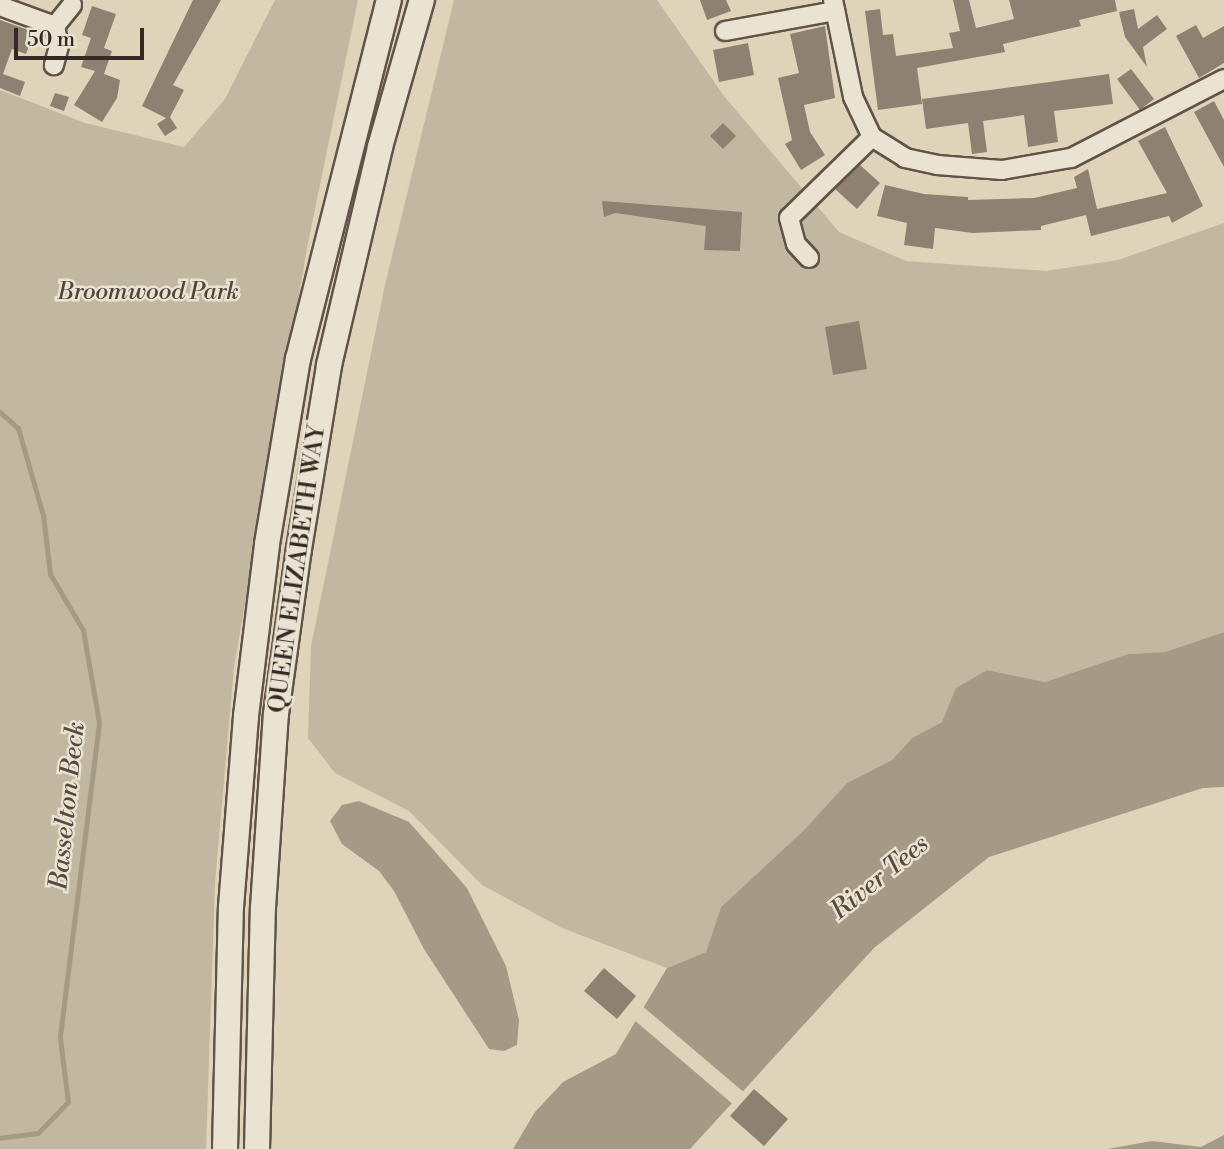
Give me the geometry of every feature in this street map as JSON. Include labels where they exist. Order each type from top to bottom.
[{"type":"street","name":"QUEEN ELIZABETH WAY","points":[[225,1149],[231,907],[246,716],[267,544],[298,359],[389,0]]},
{"type":"street","name":"QUEEN ELIZABETH WAY","points":[[257,1149],[263,908],[275,728],[299,549],[329,365],[380,146],[422,0]]},
{"type":"street","points":[[55,26],[72,5]]},
{"type":"street","points":[[724,31],[834,5],[853,97],[872,137],[905,158],[937,165],[1002,170],[1046,165],[1105,144],[1224,79]]},
{"type":"street","points":[[0,6],[55,26]]},
{"type":"street","points":[[54,65],[59,46],[55,26]]},
{"type":"street","points":[[810,258],[796,244],[789,218],[872,137]]},
{"type":"green space","name":"Broomwood Park","points":[[275,0],[358,0],[308,243],[234,667],[215,883],[206,1149],[0,1149],[0,90],[85,123],[184,147],[225,99]]},
{"type":"green space","points":[[454,0],[657,0],[724,96],[839,232],[906,261],[1046,271],[1118,260],[1224,223],[1224,632],[1165,652],[1128,654],[1045,682],[987,670],[957,688],[942,722],[912,738],[892,760],[847,783],[803,831],[721,907],[706,952],[667,968],[562,928],[482,885],[409,811],[335,773],[308,738],[311,646],[385,285]]},
{"type":"water","name":"River Tees","points":[[1224,632],[1224,787],[1203,788],[989,857],[874,948],[690,1149],[513,1149],[535,1112],[563,1082],[616,1054],[667,968],[706,952],[721,907],[803,831],[847,783],[892,760],[912,738],[942,722],[956,688],[987,670],[1045,682],[1128,654],[1165,652]]},
{"type":"water","points":[[359,801],[409,822],[467,888],[506,966],[519,1020],[517,1045],[504,1051],[489,1049],[424,949],[394,891],[379,871],[342,844],[330,821],[342,805]]},
{"type":"water","points":[[1224,1135],[1224,1149],[1107,1149],[1152,1141],[1201,1147]]},
{"type":"pier","points":[[641,1005],[746,1094],[735,1106],[633,1019]]},
{"type":"building","points":[[193,0],[221,0],[173,85],[184,90],[170,117],[177,128],[165,136],[157,124],[166,118],[142,106]]},
{"type":"building","points":[[700,0],[726,0],[731,11],[707,20]]},
{"type":"building","points":[[953,0],[969,0],[976,28],[1014,19],[1009,0],[1115,0],[1117,11],[1079,20],[1081,26],[1003,44],[1005,52],[917,68],[922,104],[878,110],[865,11],[880,9],[883,35],[893,34],[896,56],[953,48],[949,33],[960,31]]},
{"type":"building","points":[[92,6],[116,14],[104,48],[112,51],[104,74],[120,80],[117,98],[102,122],[74,105],[95,71],[81,67],[91,38],[82,35]]},
{"type":"building","points":[[1134,9],[1138,29],[1157,15],[1167,29],[1143,47],[1147,67],[1125,37],[1119,12]]},
{"type":"building","points":[[0,20],[34,32],[26,54],[12,49],[3,74],[25,82],[20,96],[0,88]]},
{"type":"building","points":[[1196,25],[1203,38],[1224,26],[1224,63],[1199,78],[1176,36]]},
{"type":"building","points":[[825,26],[835,98],[804,105],[810,132],[825,155],[801,170],[785,144],[792,140],[778,78],[799,73],[790,34]]},
{"type":"building","points":[[748,43],[754,75],[719,82],[713,50]]},
{"type":"building","points":[[1131,69],[1154,99],[1140,110],[1117,79]]},
{"type":"building","points":[[1109,74],[1113,104],[1054,111],[1058,142],[1028,147],[1024,115],[983,121],[987,152],[972,154],[968,123],[926,129],[922,99]]},
{"type":"building","points":[[55,93],[69,97],[64,111],[50,106]]},
{"type":"building","points":[[1214,101],[1224,120],[1224,167],[1194,112]]},
{"type":"building","points":[[723,123],[736,136],[723,149],[710,136]]},
{"type":"building","points":[[1165,127],[1203,206],[1172,223],[1169,216],[1091,236],[1086,215],[1041,226],[1041,230],[973,233],[935,228],[933,249],[904,245],[907,223],[877,216],[885,185],[924,194],[968,197],[968,200],[1034,198],[1077,188],[1074,177],[1088,169],[1097,209],[1167,193],[1138,141]]},
{"type":"building","points":[[860,165],[880,183],[857,209],[835,189]]},
{"type":"building","points":[[602,201],[742,212],[740,251],[704,250],[706,226],[615,213],[604,217]]},
{"type":"building","points":[[859,321],[867,369],[833,375],[825,327]]},
{"type":"building","points":[[604,968],[636,996],[617,1019],[584,991]]},
{"type":"building","points":[[754,1089],[788,1119],[764,1146],[730,1116]]},
{"type":"waterway","name":"Basselton Beck","points":[[0,412],[18,428],[43,515],[50,574],[83,630],[99,723],[60,1038],[68,1102],[38,1133],[0,1138]]}]
